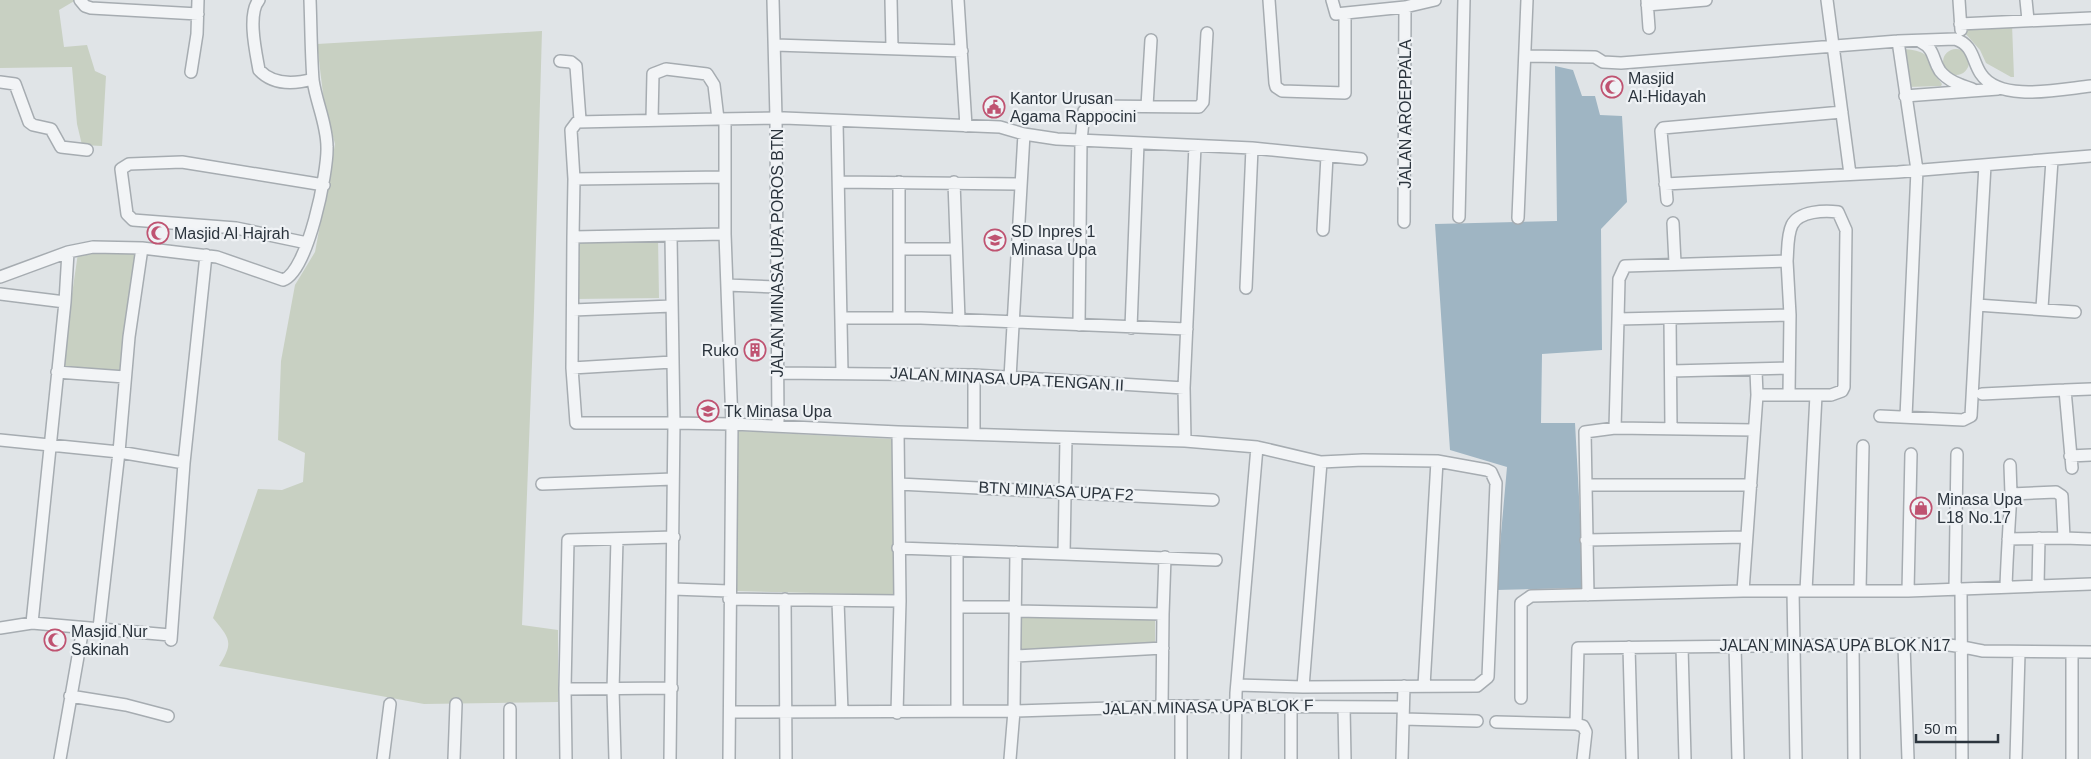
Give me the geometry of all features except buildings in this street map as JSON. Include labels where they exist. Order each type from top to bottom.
[{"type":"street","points":[[80,0],[84,6],[91,8],[198,14]]},
{"type":"street","points":[[191,72],[198,0]]},
{"type":"street","points":[[259,0],[255,4],[254,20],[259,70],[274,80],[289,84],[313,79]]},
{"type":"street","points":[[0,277],[68,252],[93,246],[142,248],[206,255],[283,280],[292,274],[307,243],[324,185],[326,136],[313,79],[310,0]]},
{"type":"street","name":"JALAN MINASA UPA POROS BTN","points":[[773,0],[776,118],[778,425]]},
{"type":"street","points":[[891,0],[892,48]]},
{"type":"street","points":[[958,0],[966,126]]},
{"type":"street","points":[[1269,0],[1276,87],[1282,91],[1293,92],[1345,93],[1341,14],[1332,0]]},
{"type":"street","points":[[1341,14],[1405,7],[1435,0]]},
{"type":"street","points":[[1459,217],[1464,0]]},
{"type":"street","points":[[1518,218],[1527,0]]},
{"type":"street","points":[[1648,28],[1647,2],[1706,0]]},
{"type":"street","points":[[1827,0],[1850,174]]},
{"type":"street","points":[[1959,0],[1962,41],[1974,56],[1980,73],[1998,89]]},
{"type":"street","points":[[2026,0],[2028,20]]},
{"type":"street","name":"JALAN AROEPPALA","points":[[1404,222],[1405,7]]},
{"type":"street","points":[[1960,24],[2091,18]]},
{"type":"street","points":[[1079,325],[1083,114],[1088,106],[1194,108],[1202,105],[1207,33]]},
{"type":"street","points":[[1524,56],[1589,57],[1603,62],[1621,63],[1898,41],[1955,39],[1962,41]]},
{"type":"street","points":[[1147,106],[1151,40]]},
{"type":"street","points":[[1898,41],[1917,170],[1906,417]]},
{"type":"street","points":[[1919,41],[1929,46],[1935,54],[1941,72],[1948,78],[1961,86],[1977,90]]},
{"type":"street","points":[[775,45],[962,51]]},
{"type":"street","points":[[560,61],[571,62],[576,66],[580,120]]},
{"type":"street","points":[[652,119],[652,75],[666,69],[707,74],[714,85],[721,119],[725,177],[725,234],[732,424],[729,595],[730,759]]},
{"type":"street","points":[[0,82],[14,84],[29,122],[33,125],[51,129],[61,147],[87,150]]},
{"type":"street","points":[[1905,96],[1977,90],[1998,89],[2019,92],[2091,86]]},
{"type":"street","points":[[1666,200],[1661,131],[1665,127],[1842,112]]},
{"type":"street","points":[[1237,685],[1303,687],[1477,686],[1488,677],[1496,483],[1491,472],[1437,461],[1363,460],[1321,462],[1257,447],[1185,441],[898,432],[778,425],[576,423],[572,368],[574,179],[572,130],[580,120],[776,118],[836,122],[1000,127],[1024,134],[1081,141],[1252,148],[1361,159]]},
{"type":"street","points":[[836,122],[839,182],[842,372]]},
{"type":"street","points":[[1010,378],[1024,134]]},
{"type":"street","points":[[1131,328],[1138,143]]},
{"type":"street","points":[[1185,441],[1184,388],[1195,146]]},
{"type":"street","points":[[1246,288],[1252,148]]},
{"type":"street","points":[[1323,230],[1327,156]]},
{"type":"street","points":[[1665,184],[1917,170],[2091,156]]},
{"type":"street","points":[[2042,308],[2052,160]]},
{"type":"street","points":[[307,243],[236,228],[133,220],[127,214],[121,174],[124,166],[129,164],[182,162],[324,185]]},
{"type":"street","points":[[1880,416],[1963,420],[1971,416],[1985,165]]},
{"type":"street","points":[[574,179],[725,177]]},
{"type":"street","points":[[839,182],[1020,184]]},
{"type":"street","points":[[898,318],[899,182]]},
{"type":"street","points":[[954,182],[959,320]]},
{"type":"street","points":[[1757,395],[1835,394],[1844,387],[1846,230],[1838,212],[1821,211],[1804,216],[1792,224],[1787,260],[1790,315],[1789,394]]},
{"type":"street","points":[[1674,223],[1675,263]]},
{"type":"street","points":[[573,237],[725,234]]},
{"type":"street","points":[[670,759],[674,537],[671,236]]},
{"type":"street","points":[[99,628],[119,452],[128,337],[142,248]]},
{"type":"street","points":[[899,249],[956,249]]},
{"type":"street","points":[[32,623],[65,302],[68,252]]},
{"type":"street","points":[[0,628],[32,623],[99,628],[170,637],[184,463],[206,255]]},
{"type":"street","points":[[1615,428],[1619,274],[1625,266],[1787,260]]},
{"type":"street","points":[[727,285],[777,287]]},
{"type":"street","points":[[0,294],[65,302]]},
{"type":"street","points":[[1977,305],[2042,308],[2075,312]]},
{"type":"street","points":[[573,310],[672,306]]},
{"type":"street","points":[[1618,319],[1790,315]]},
{"type":"street","points":[[842,318],[898,318],[1187,329]]},
{"type":"street","points":[[1670,318],[1671,428]]},
{"type":"street","points":[[572,368],[672,362]]},
{"type":"street","points":[[1671,370],[1789,368]]},
{"type":"street","points":[[1743,591],[1757,395],[1756,370]]},
{"type":"street","points":[[57,372],[125,377]]},
{"type":"street","name":"JALAN MINASA UPA TENGAN II","points":[[778,373],[842,372],[974,375],[1184,388]]},
{"type":"street","points":[[974,375],[974,434]]},
{"type":"street","points":[[1982,394],[2091,389]]},
{"type":"street","points":[[2065,390],[2072,468]]},
{"type":"street","points":[[1806,591],[1816,395]]},
{"type":"street","points":[[1588,595],[1585,432],[1615,428],[1754,430]]},
{"type":"street","points":[[897,713],[900,600],[898,432]]},
{"type":"street","points":[[1064,554],[1063,491],[1066,438]]},
{"type":"street","points":[[0,440],[119,452],[184,463]]},
{"type":"street","points":[[1860,590],[1863,446]]},
{"type":"street","points":[[1235,759],[1235,706],[1257,447]]},
{"type":"street","points":[[1908,590],[1911,454]]},
{"type":"street","points":[[1957,454],[1958,589],[1962,645],[1962,759]]},
{"type":"street","points":[[2070,456],[2091,456]]},
{"type":"street","points":[[1424,686],[1437,461]]},
{"type":"street","points":[[1303,687],[1321,462]]},
{"type":"street","points":[[2006,587],[2011,494],[2010,466]]},
{"type":"street","points":[[542,484],[674,480]]},
{"type":"street","name":"BTN MINASA UPA F2","points":[[899,484],[1213,500]]},
{"type":"street","points":[[1586,485],[1751,485]]},
{"type":"street","points":[[2011,494],[2056,492],[2062,496],[2064,538]]},
{"type":"street","points":[[566,759],[565,689],[568,540],[674,537]]},
{"type":"street","points":[[1586,540],[1746,537]]},
{"type":"street","points":[[2038,585],[2039,538]]},
{"type":"street","points":[[615,759],[613,690],[617,539]]},
{"type":"street","points":[[2008,539],[2091,539]]},
{"type":"street","points":[[898,548],[1216,560]]},
{"type":"street","points":[[957,550],[957,711]]},
{"type":"street","points":[[1010,759],[1014,711],[1016,552]]},
{"type":"street","points":[[1162,706],[1165,557]]},
{"type":"street","points":[[1522,698],[1522,600],[1531,596],[1743,591],[1958,589],[2091,584]]},
{"type":"street","points":[[673,589],[785,599],[838,601],[900,600]]},
{"type":"street","points":[[1792,591],[1796,759]]},
{"type":"street","points":[[785,599],[786,759]]},
{"type":"street","points":[[838,601],[842,712]]},
{"type":"street","points":[[957,607],[1163,614]]},
{"type":"street","points":[[60,759],[83,628]]},
{"type":"street","points":[[1853,645],[1854,759]]},
{"type":"street","points":[[1904,645],[1908,759]]},
{"type":"street","name":"JALAN MINASA UPA BLOK N17","points":[[1576,724],[1578,648],[1962,645],[1984,651],[2019,653],[2091,652]]},
{"type":"street","points":[[1735,646],[1738,759]]},
{"type":"street","points":[[1629,647],[1632,759]]},
{"type":"street","points":[[1682,647],[1684,759]]},
{"type":"street","points":[[1015,656],[1163,648]]},
{"type":"street","points":[[2072,652],[2072,759]]},
{"type":"street","points":[[2016,759],[2019,653]]},
{"type":"street","points":[[1402,759],[1404,686]]},
{"type":"street","points":[[565,689],[672,688]]},
{"type":"street","points":[[70,696],[126,705],[168,716]]},
{"type":"street","points":[[383,759],[390,704]]},
{"type":"street","points":[[454,759],[456,704]]},
{"type":"street","points":[[1291,705],[1291,759]]},
{"type":"street","name":"JALAN MINASA UPA BLOK F","points":[[730,712],[897,713],[1162,706],[1291,705],[1344,707],[1477,721]]},
{"type":"street","points":[[1181,706],[1181,759]]},
{"type":"street","points":[[1344,707],[1344,759]]},
{"type":"street","points":[[510,709],[510,759]]},
{"type":"street","points":[[1496,722],[1576,724],[1583,726],[1586,732],[1583,759]]},
{"type":"shaded area","points":[[0,0],[76,0],[59,10],[64,47],[87,45],[95,71],[106,76],[102,146],[82,145],[77,124],[72,67],[0,68]]},
{"type":"shaded area","points":[[2012,24],[2014,77],[1986,63],[1980,50],[1964,32],[1966,27]]},
{"type":"shaded area","points":[[542,31],[522,625],[558,630],[558,702],[424,704],[219,666],[227,651],[228,641],[213,618],[258,489],[282,490],[303,482],[305,453],[278,440],[281,361],[295,285],[315,252],[335,144],[324,102],[317,44]]},
{"type":"shaded area","points":[[1903,49],[1914,50],[1927,56],[1932,65],[1932,71],[1942,84],[1941,86],[1907,87]]},
{"type":"shaded area","points":[[1956,49],[1965,53],[1969,62],[1965,71],[1956,75],[1947,71],[1943,62],[1947,53]]},
{"type":"shaded area","points":[[574,237],[658,237],[659,298],[575,299]]},
{"type":"shaded area","points":[[78,253],[138,253],[119,373],[61,370]]},
{"type":"shaded area","points":[[738,431],[893,439],[894,595],[737,591]]},
{"type":"shaded area","points":[[1018,606],[1155,609],[1155,644],[1018,653]]},
{"type":"water","points":[[1555,66],[1573,70],[1582,96],[1595,96],[1600,115],[1622,116],[1627,202],[1601,229],[1602,350],[1542,354],[1541,423],[1575,423],[1584,588],[1496,590],[1507,467],[1450,450],[1435,224],[1557,221]]},
{"type":"place","name":"Masjid Al-Hidayah","points":[[1612,87]]},
{"type":"place","name":"Kantor Urusan Agama Rappocini","points":[[994,107]]},
{"type":"place","name":"Masjid Al Hajrah","points":[[158,233]]},
{"type":"place","name":"SD Inpres 1 Minasa Upa","points":[[995,240]]},
{"type":"place","name":"Ruko","points":[[755,350]]},
{"type":"place","name":"Tk Minasa Upa","points":[[708,411]]},
{"type":"place","name":"Minasa Upa L18 No.17","points":[[1921,508]]},
{"type":"place","name":"Masjid Nur Sakinah","points":[[55,640]]}]
